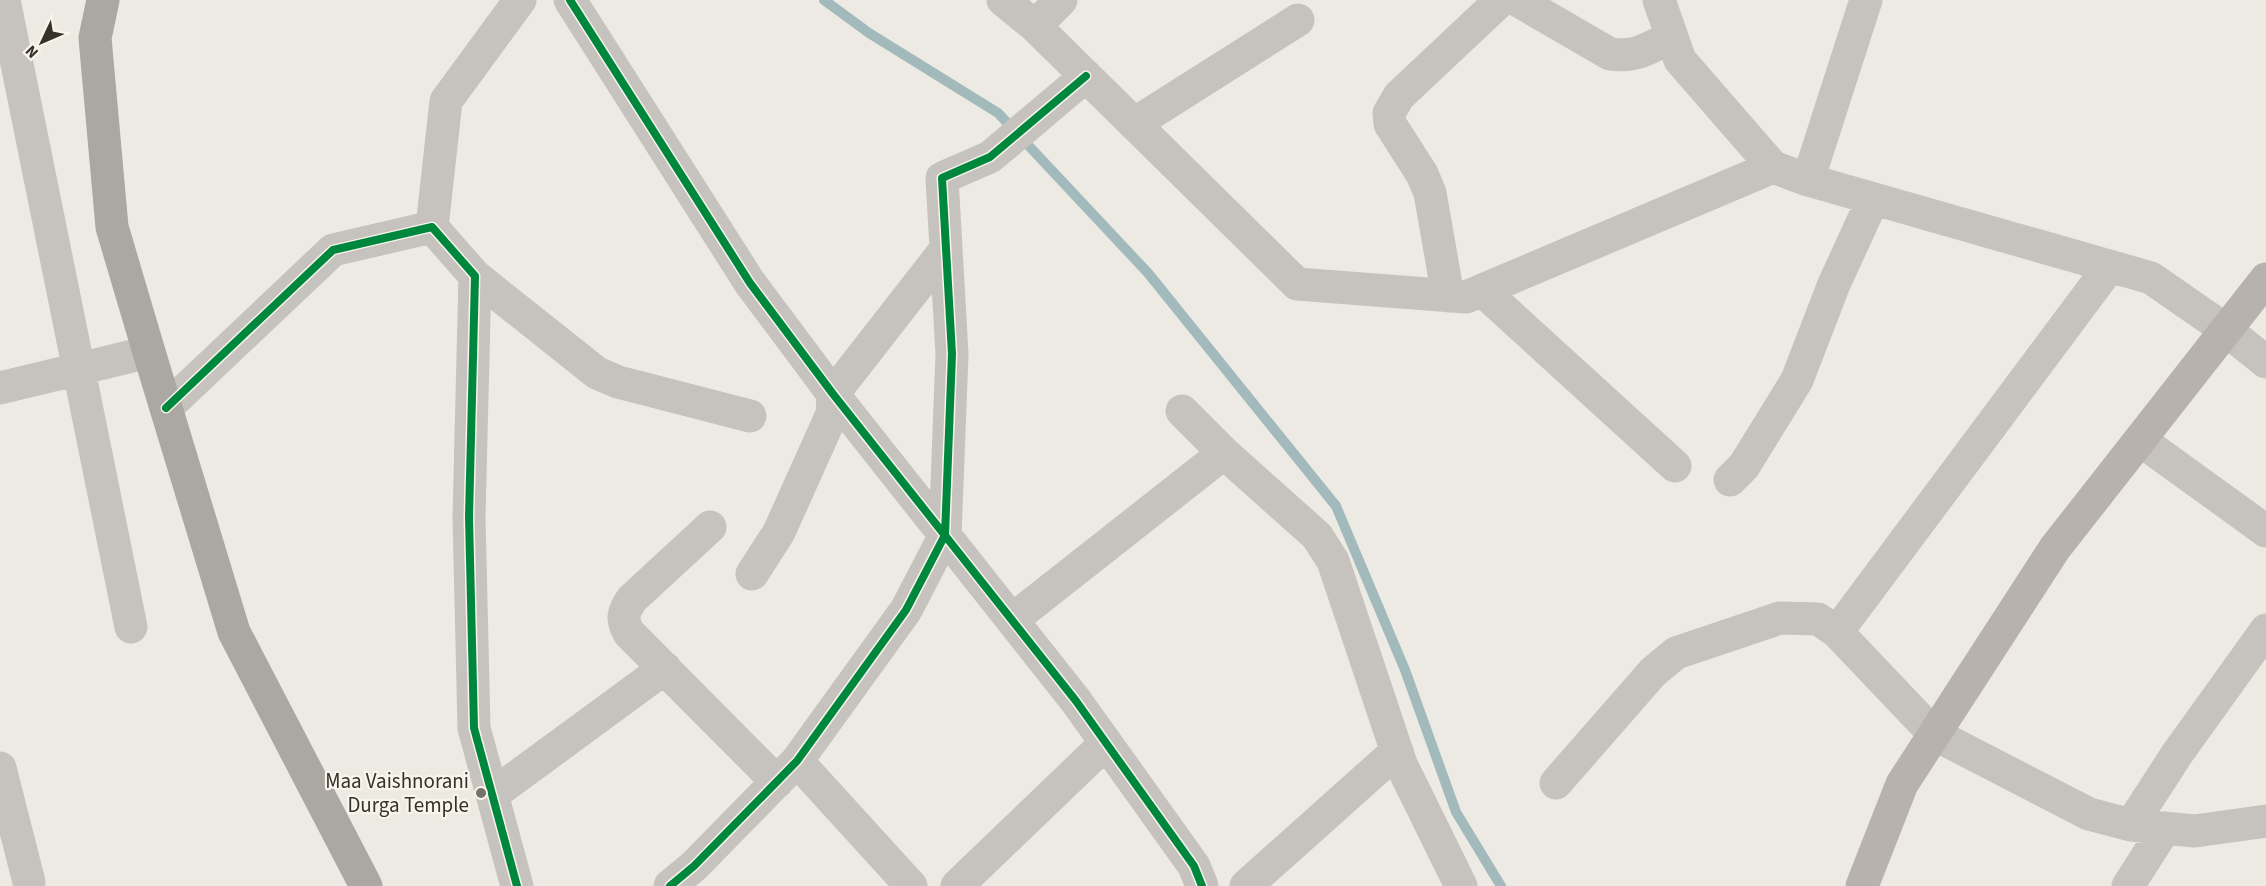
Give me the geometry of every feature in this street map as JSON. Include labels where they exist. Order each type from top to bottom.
[{"type":"main road","points":[[103,0],[95,38],[112,227],[149,352],[234,632],[366,886]]},
{"type":"street","points":[[4,0],[131,627]]},
{"type":"street","points":[[520,0],[446,102],[432,227],[475,276],[597,373],[618,382],[750,416]]},
{"type":"street","points":[[570,0],[750,283],[833,394],[1076,701],[1194,866],[1202,886]]},
{"type":"street","points":[[1003,0],[1035,26],[1297,284],[1466,297],[1773,167]]},
{"type":"street","points":[[1035,26],[1061,0]]},
{"type":"street","points":[[1448,296],[1430,193],[1422,174],[1390,124],[1389,113],[1399,96],[1501,0]]},
{"type":"street","points":[[1517,0],[1610,54],[1635,55],[1671,37]]},
{"type":"street","points":[[1659,0],[1680,60],[1773,167],[1873,199],[2151,278],[2226,330],[2266,362]]},
{"type":"street","points":[[1820,183],[1866,0]]},
{"type":"street","points":[[1134,124],[1298,20]]},
{"type":"street","points":[[670,886],[694,866],[787,771],[906,610],[945,535],[951,354],[942,178],[990,157],[1086,76]]},
{"type":"street","points":[[1730,480],[1744,466],[1797,380],[1834,284],[1873,199]]},
{"type":"street","points":[[166,408],[333,250],[432,227]]},
{"type":"street","points":[[752,574],[779,532],[832,414],[833,394],[946,249]]},
{"type":"street","points":[[1837,632],[2110,266]]},
{"type":"street","points":[[475,276],[469,517],[474,728],[517,886]]},
{"type":"street","points":[[1862,886],[1902,784],[2055,548],[2266,279]]},
{"type":"street","points":[[1482,290],[1675,466]]},
{"type":"street","points":[[0,388],[149,352]]},
{"type":"street","points":[[1182,411],[1224,453],[1317,536],[1327,549],[1407,777],[1461,886]]},
{"type":"street","points":[[2140,440],[2266,531]]},
{"type":"street","points":[[1012,620],[1224,453]]},
{"type":"street","points":[[710,527],[632,599],[624,610],[623,622],[629,633],[665,668],[787,771],[911,886]]},
{"type":"street","points":[[1556,783],[1653,672],[1676,653],[1780,618],[1818,619],[1837,632],[1934,734],[2089,814],[2131,825],[2195,831],[2262,814]]},
{"type":"street","points":[[2131,825],[2177,754],[2266,630]]},
{"type":"street","points":[[492,795],[665,668]]},
{"type":"street","points":[[957,886],[1106,743]]},
{"type":"street","points":[[1246,886],[1397,751]]},
{"type":"street","points":[[0,768],[29,882]]},
{"type":"street","points":[[2128,886],[2165,828]]},
{"type":"waterway","points":[[824,0],[869,33],[998,113],[1148,273],[1336,506],[1405,670],[1456,812],[1501,886]]},
{"type":"cycle path","points":[[570,0],[750,283],[833,394],[1076,701],[1194,866],[1202,886]]},
{"type":"cycle path","points":[[670,886],[694,866],[797,761],[906,610],[945,535],[952,354],[942,178],[990,157],[1086,76]]},
{"type":"cycle path","points":[[166,408],[333,250],[432,227],[475,276],[469,517],[474,728],[517,886]]},
{"type":"place","name":"Maa Vaishnorani Durga Temple","points":[[481,793]]}]
